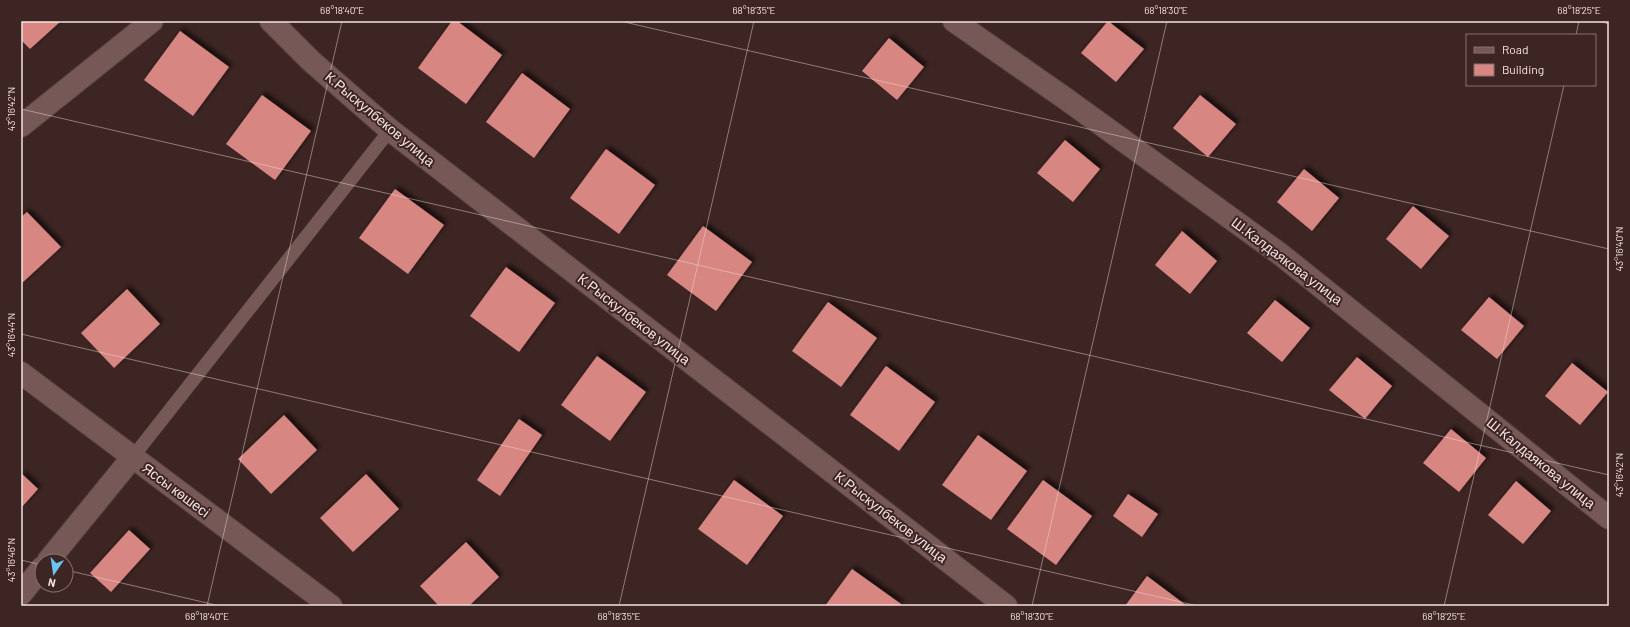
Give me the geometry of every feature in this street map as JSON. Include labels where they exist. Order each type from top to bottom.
[{"type":"street","name":"К.Рыскулбеков улица","points":[[271,21],[311,61],[390,130],[1006,606]]},
{"type":"street","name":"Ш.Калдаякова улица","points":[[954,21],[1066,99],[1280,254],[1609,518]]},
{"type":"street","points":[[21,126],[149,22]]},
{"type":"street","name":"Яссы көшесі","points":[[21,373],[132,458],[331,606]]},
{"type":"street","points":[[55,553],[132,458]]},
{"type":"street","points":[[21,594],[34,578]]},
{"type":"lane","points":[[132,458],[390,130]]},
{"type":"building","points":[[21,21],[61,21],[30,49],[21,40]]},
{"type":"building","points":[[452,21],[457,21],[502,55],[466,104],[418,68]]},
{"type":"building","points":[[1108,21],[1144,49],[1116,82],[1081,53]]},
{"type":"building","points":[[180,31],[229,67],[193,116],[144,80]]},
{"type":"building","points":[[889,38],[924,67],[897,100],[862,71]]},
{"type":"building","points":[[522,73],[570,109],[534,158],[486,122]]},
{"type":"building","points":[[262,95],[311,131],[275,180],[226,144]]},
{"type":"building","points":[[1200,95],[1236,124],[1208,157],[1173,128]]},
{"type":"building","points":[[1065,140],[1100,169],[1073,202],[1037,173]]},
{"type":"building","points":[[606,149],[655,185],[619,234],[570,198]]},
{"type":"building","points":[[1304,169],[1339,198],[1312,231],[1277,202]]},
{"type":"building","points":[[395,189],[444,225],[408,274],[359,238]]},
{"type":"building","points":[[1413,206],[1449,236],[1421,269],[1386,239]]},
{"type":"building","points":[[27,212],[61,247],[21,284],[21,217]]},
{"type":"building","points":[[703,226],[752,262],[716,311],[667,275]]},
{"type":"building","points":[[1182,231],[1217,261],[1190,294],[1155,265]]},
{"type":"building","points":[[506,267],[555,303],[519,352],[470,316]]},
{"type":"building","points":[[127,289],[160,324],[114,368],[81,333]]},
{"type":"building","points":[[1489,297],[1524,326],[1497,359],[1461,330]]},
{"type":"building","points":[[1275,300],[1310,328],[1282,362],[1247,333]]},
{"type":"building","points":[[828,302],[877,338],[841,387],[792,351]]},
{"type":"building","points":[[597,356],[646,392],[610,441],[561,405]]},
{"type":"building","points":[[1357,357],[1392,386],[1365,419],[1329,390]]},
{"type":"building","points":[[1572,363],[1608,392],[1580,425],[1545,396]]},
{"type":"building","points":[[886,366],[935,402],[899,451],[850,415]]},
{"type":"building","points":[[284,415],[317,450],[271,494],[238,459]]},
{"type":"building","points":[[519,419],[542,435],[500,496],[477,480]]},
{"type":"building","points":[[1451,429],[1486,458],[1459,492],[1423,463]]},
{"type":"building","points":[[978,435],[1027,471],[991,520],[942,485]]},
{"type":"building","points":[[21,473],[38,489],[21,508]]},
{"type":"building","points":[[366,474],[399,509],[353,552],[320,518]]},
{"type":"building","points":[[734,480],[783,516],[747,565],[698,529]]},
{"type":"building","points":[[1043,480],[1092,516],[1056,565],[1007,529]]},
{"type":"building","points":[[1516,481],[1551,511],[1523,544],[1488,515]]},
{"type":"building","points":[[1128,494],[1158,514],[1142,537],[1113,516]]},
{"type":"building","points":[[129,530],[150,549],[111,592],[90,573]]},
{"type":"building","points":[[466,542],[499,577],[469,606],[439,606],[420,586]]},
{"type":"building","points":[[852,569],[901,604],[900,606],[825,606]]},
{"type":"building","points":[[1147,576],[1187,606],[1125,606]]}]
